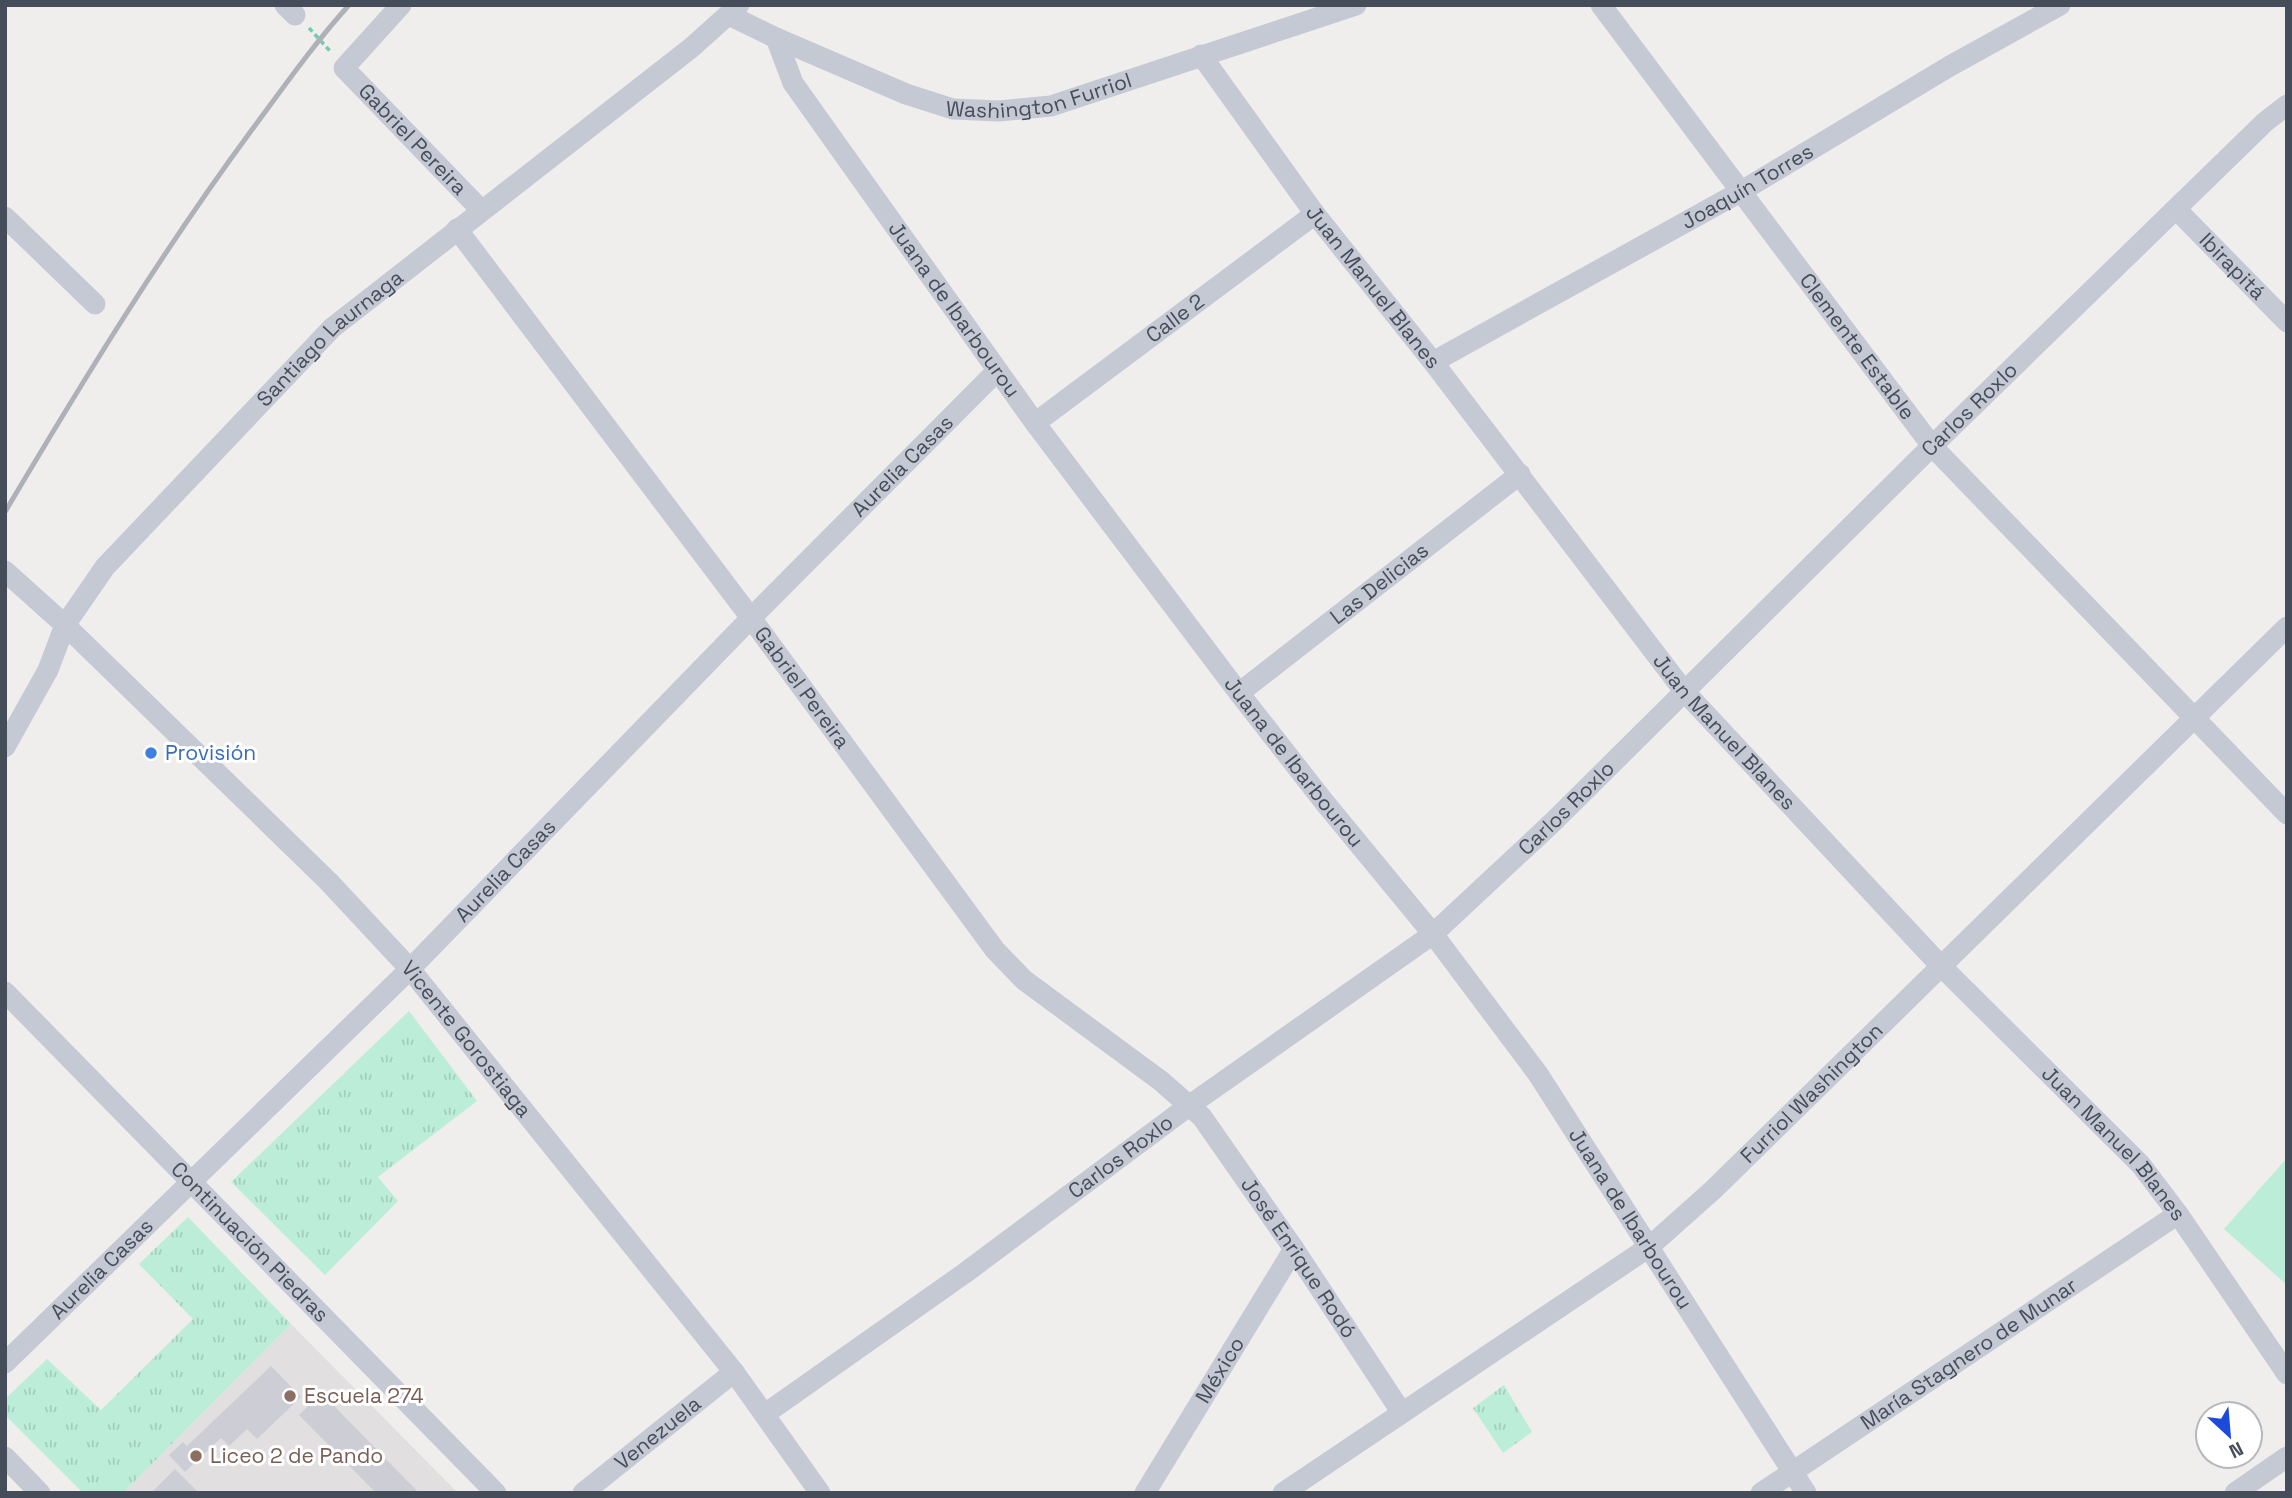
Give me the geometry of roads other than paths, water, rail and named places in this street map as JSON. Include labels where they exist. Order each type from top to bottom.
[{"type":"street","name":"Gabriel Pereira","points":[[401,5],[344,68],[481,210]]},
{"type":"street","name":"Washington Furriol","points":[[734,10],[776,38],[906,94],[953,108],[999,111],[1051,106],[1356,5]]},
{"type":"street","name":"Clemente Estable","points":[[1601,5],[1932,446],[2287,814]]},
{"type":"street","name":"Joaquín Torres","points":[[1433,362],[1740,192],[1950,66],[2060,5]]},
{"type":"street","name":"Santiago Laurnaga","points":[[5,747],[48,670],[65,625],[105,567],[332,328],[691,48],[734,10]]},
{"type":"street","name":"Juana de Ibarbourou","points":[[776,38],[793,83],[1035,423],[1239,692],[1325,803],[1433,934],[1538,1074],[1806,1493]]},
{"type":"street","name":"Juan Manuel Blanes","points":[[1201,55],[1315,214],[1520,474],[1684,691],[1940,965],[2141,1165],[2178,1214],[2287,1374]]},
{"type":"street","name":"Carlos Roxlo","points":[[765,1414],[965,1273],[1190,1105],[1433,934],[1552,822],[2265,122],[2287,106]]},
{"type":"street","name":"Ibirapitá","points":[[2177,210],[2287,322]]},
{"type":"street","name":"Calle 2","points":[[1035,423],[1315,214]]},
{"type":"street","points":[[5,217],[95,303]]},
{"type":"street","name":"Gabriel Pereira","points":[[457,229],[751,618],[995,950],[1024,980],[1190,1105]]},
{"type":"street","name":"Aurelia Casas","points":[[5,1363],[410,969],[751,618],[997,371]]},
{"type":"street","name":"Las Delicias","points":[[1239,692],[1520,474]]},
{"type":"street","name":"Vicente Gorostiaga","points":[[5,571],[65,625],[329,882],[410,969],[734,1372],[820,1493]]},
{"type":"street","name":"Furriol Washington","points":[[1283,1493],[1650,1247],[1713,1190],[2287,627]]},
{"type":"street","name":"Continuación Piedras","points":[[5,992],[496,1493]]},
{"type":"street","name":"José Enrique Rodó","points":[[1190,1105],[1202,1117],[1294,1249],[1402,1413]]},
{"type":"street","name":"María Stagnero de Munar","points":[[1761,1493],[2178,1214]]},
{"type":"street","name":"México","points":[[1145,1493],[1294,1249]]},
{"type":"street","name":"Venezuela","points":[[583,1493],[734,1372]]},
{"type":"street","points":[[5,1457],[40,1493]]},
{"type":"street","points":[[2235,1493],[2287,1457]]},
{"type":"railway","points":[[5,512],[93,366],[185,224],[287,83],[349,5]]},
{"type":"place","name":"Provisión","points":[[151,753]]},
{"type":"place","name":"Escuela 274","points":[[290,1396]]},
{"type":"place","name":"Liceo 2 de Pando","points":[[196,1456]]}]
